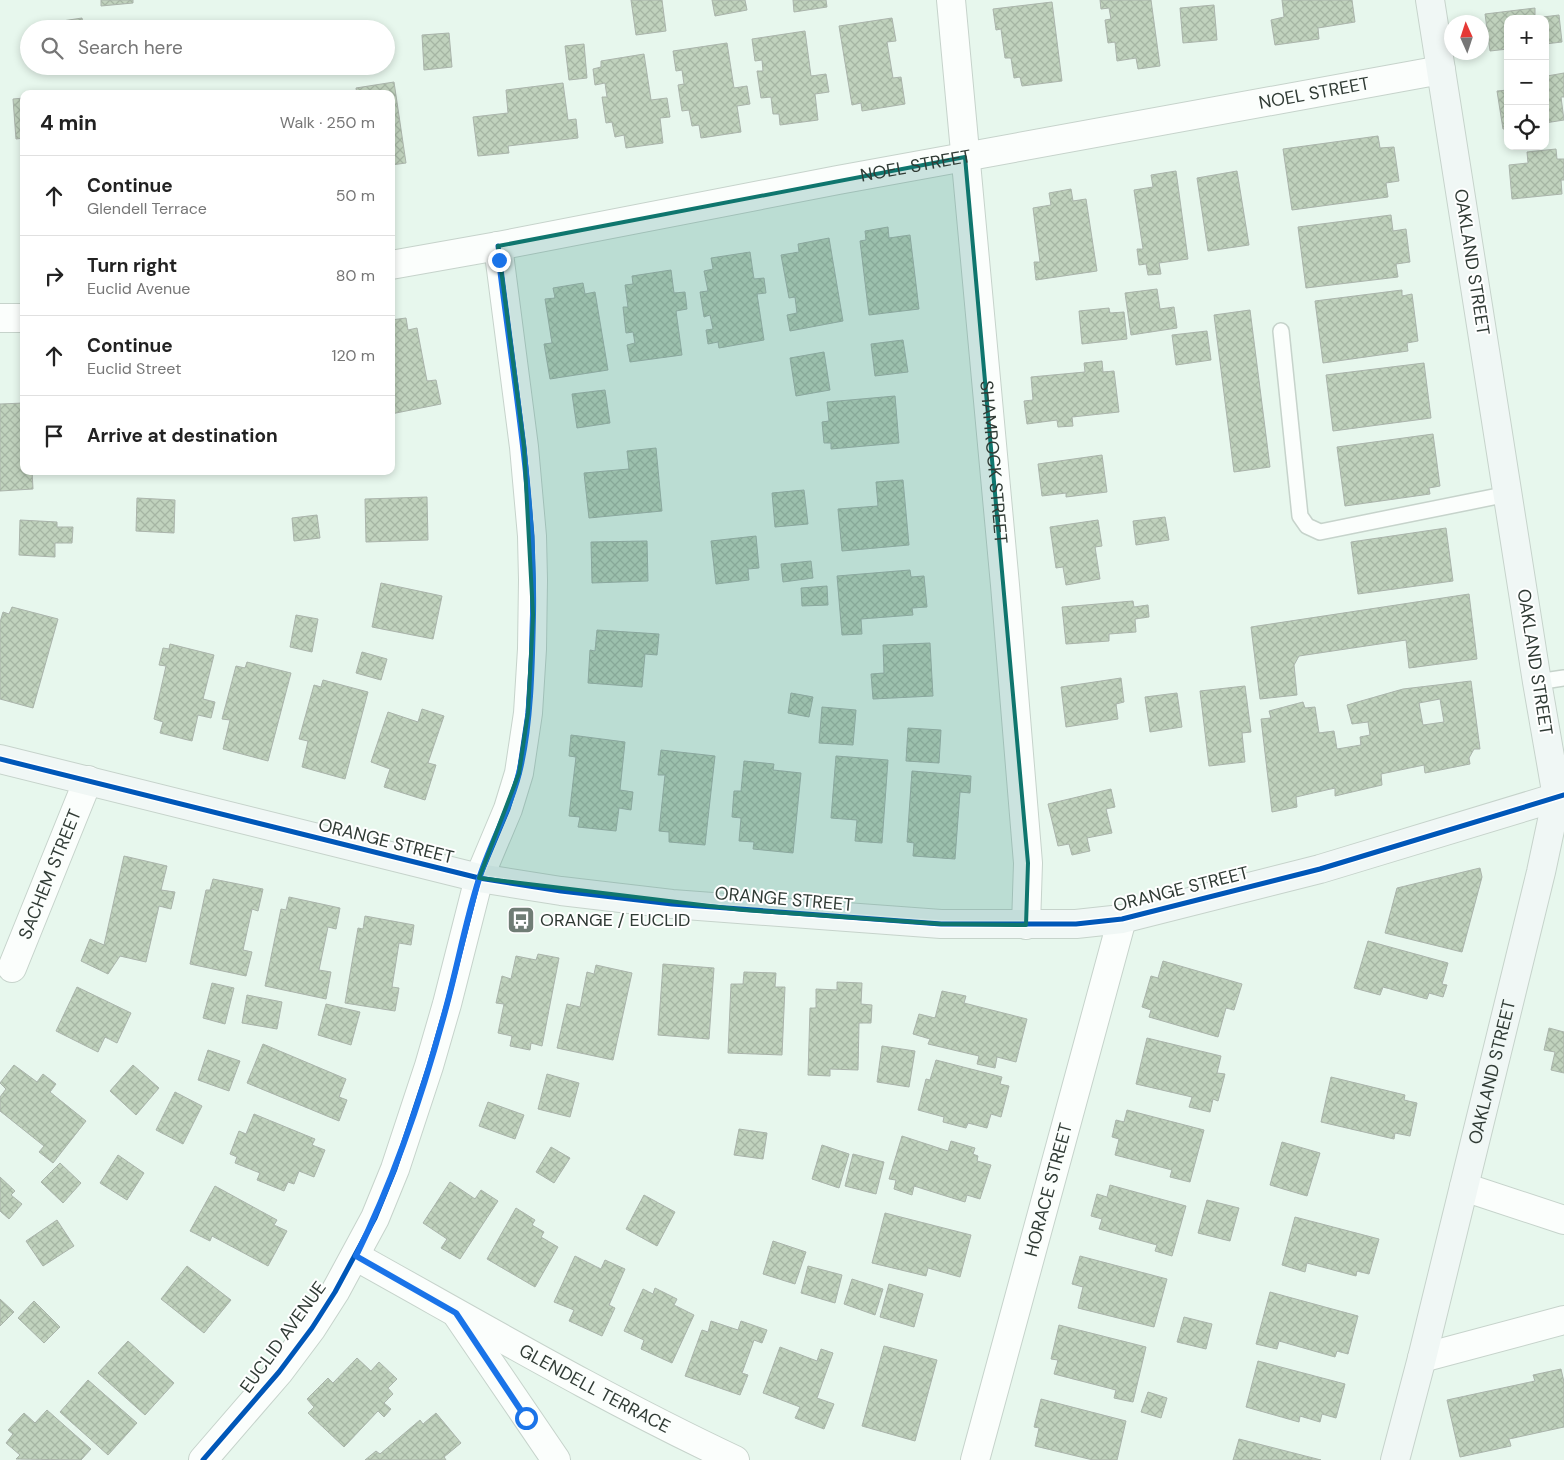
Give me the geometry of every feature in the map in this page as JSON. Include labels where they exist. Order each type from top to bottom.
[{"type":"street","name":"SHAMROCK STREET","points":[[951,0],[1004,575],[1028,863],[1026,925]]},
{"type":"street","name":"OAKLAND STREET","points":[[1395,1460],[1422,1358],[1560,796],[1537,682],[1430,0]]},
{"type":"street","name":"NOEL STREET","points":[[395,264],[1441,70]]},
{"type":"street","name":"EUCLID AVENUE","points":[[203,1460],[279,1372],[312,1328],[356,1256],[374,1218],[395,1169],[413,1118],[447,1004],[479,878],[508,808],[519,773],[528,714],[533,632],[532,545],[527,483],[498,246]]},
{"type":"street","points":[[0,318],[20,318]]},
{"type":"street","name":"ORANGE STREET","points":[[0,759],[479,878],[594,895],[708,907],[941,924],[1076,924],[1122,919],[1320,869],[1560,796]]},
{"type":"street","name":"SACHEM STREET","points":[[12,968],[88,780]]},
{"type":"street","name":"HORACE STREET","points":[[975,1460],[1122,919]]},
{"type":"street","points":[[1464,1186],[1564,1220]]},
{"type":"street","name":"GLENDELL TERRACE","points":[[356,1256],[456,1313],[669,1429],[735,1460]]},
{"type":"street","name":"GLENDELL TERRACE","points":[[456,1313],[556,1460]]},
{"type":"street","points":[[1422,1358],[1564,1320]]},
{"type":"lane","points":[[1281,331],[1300,516],[1307,526],[1320,532],[1508,494]]},
{"type":"lane","points":[[1537,682],[1564,678]]},
{"type":"highlighted area","points":[[965,157],[1028,863],[1026,925],[941,924],[743,910],[479,878],[519,773],[528,713],[533,615],[524,447],[498,246]]},
{"type":"building","points":[[101,0],[133,0],[133,3],[101,6]]},
{"type":"building","points":[[631,0],[662,0],[666,31],[636,35]]},
{"type":"building","points":[[712,0],[745,0],[747,10],[715,16]]},
{"type":"building","points":[[793,0],[826,0],[827,7],[794,12]]},
{"type":"building","points":[[1100,0],[1151,0],[1160,66],[1138,69],[1136,58],[1117,61],[1115,42],[1108,43],[1105,20],[1111,19],[1109,8],[1101,9]]},
{"type":"building","points":[[1282,0],[1352,0],[1355,22],[1318,28],[1319,39],[1275,45],[1271,20],[1284,17]]},
{"type":"building","points":[[1052,2],[1062,81],[1022,86],[1020,77],[1014,78],[1011,58],[1005,58],[1001,29],[996,30],[993,9]]},
{"type":"building","points":[[1214,5],[1217,40],[1183,43],[1180,8]]},
{"type":"building","points":[[1535,8],[1535,15],[1504,15],[1504,49],[1490,51],[1489,15],[1485,14]]},
{"type":"building","points":[[1559,15],[1562,42],[1549,44],[1549,16]]},
{"type":"building","points":[[892,18],[896,41],[887,42],[893,78],[901,77],[905,104],[862,111],[861,103],[852,105],[839,26]]},
{"type":"building","points":[[805,31],[811,76],[826,74],[829,92],[815,94],[818,120],[780,125],[779,114],[773,114],[771,97],[761,98],[757,71],[763,71],[762,60],[755,61],[752,39]]},
{"type":"building","points":[[449,33],[452,67],[424,70],[422,35]]},
{"type":"building","points":[[727,43],[734,88],[747,86],[750,104],[737,106],[741,132],[701,138],[699,125],[692,126],[689,110],[682,111],[678,85],[684,84],[682,70],[676,71],[673,51]]},
{"type":"building","points":[[584,44],[587,78],[569,80],[565,46]]},
{"type":"building","points":[[644,54],[651,100],[667,98],[670,117],[660,118],[663,143],[626,148],[624,135],[615,137],[612,122],[606,123],[602,97],[607,97],[605,83],[595,85],[593,69],[601,67],[601,61]]},
{"type":"building","points":[[1564,73],[1564,97],[1561,97],[1564,120],[1549,122],[1549,76]]},
{"type":"building","points":[[394,82],[406,163],[395,164],[395,90],[356,90],[356,88]]},
{"type":"building","points":[[563,83],[568,120],[576,119],[578,138],[508,146],[509,153],[478,156],[473,117],[508,113],[506,90]]},
{"type":"building","points":[[1504,90],[1504,129],[1503,129],[1497,91]]},
{"type":"building","points":[[20,98],[20,138],[16,139],[13,99]]},
{"type":"building","points":[[1378,136],[1380,148],[1394,147],[1399,181],[1386,183],[1388,197],[1292,210],[1283,149]]},
{"type":"building","points":[[1556,149],[1557,159],[1564,159],[1564,180],[1561,180],[1562,194],[1512,199],[1509,165],[1528,163],[1527,152]]},
{"type":"building","points":[[1176,171],[1188,259],[1159,263],[1161,274],[1148,275],[1146,264],[1139,265],[1137,249],[1143,249],[1134,190],[1153,187],[1151,175]]},
{"type":"building","points":[[1237,171],[1249,245],[1208,251],[1197,178]]},
{"type":"building","points":[[1071,189],[1073,201],[1086,199],[1097,271],[1036,280],[1034,262],[1040,262],[1033,208],[1051,205],[1049,193]]},
{"type":"building","points":[[1391,215],[1393,231],[1406,229],[1410,262],[1396,264],[1398,277],[1306,288],[1298,227]]},
{"type":"building","points":[[888,227],[889,238],[910,235],[919,309],[869,315],[860,241],[866,240],[865,231]]},
{"type":"building","points":[[829,238],[843,321],[790,331],[787,315],[797,313],[795,297],[789,298],[781,255],[799,252],[798,244]]},
{"type":"building","points":[[750,252],[754,279],[764,278],[766,293],[757,294],[764,340],[719,348],[718,342],[708,344],[706,330],[713,329],[710,315],[704,317],[700,292],[708,291],[704,271],[713,269],[711,258]]},
{"type":"building","points":[[671,270],[674,293],[685,292],[687,309],[676,311],[682,355],[630,362],[627,345],[635,343],[633,332],[626,333],[623,307],[628,307],[625,285],[633,284],[632,276]]},
{"type":"building","points":[[583,283],[585,294],[595,292],[608,370],[550,379],[544,344],[552,343],[545,299],[555,298],[553,288]]},
{"type":"building","points":[[1157,289],[1160,309],[1174,307],[1177,328],[1131,335],[1125,293]]},
{"type":"building","points":[[1402,290],[1402,296],[1412,294],[1418,341],[1407,343],[1408,351],[1323,363],[1315,301]]},
{"type":"building","points":[[1109,308],[1110,313],[1124,312],[1127,339],[1082,344],[1079,311]]},
{"type":"building","points":[[1250,310],[1270,467],[1234,472],[1214,315]]},
{"type":"building","points":[[406,318],[408,330],[417,328],[427,381],[436,380],[441,404],[395,413],[395,319]]},
{"type":"building","points":[[1207,331],[1211,360],[1176,365],[1172,335]]},
{"type":"building","points":[[903,340],[908,372],[875,376],[871,344]]},
{"type":"building","points":[[824,352],[830,390],[796,396],[790,358]]},
{"type":"building","points":[[1102,361],[1103,372],[1114,371],[1119,412],[1072,417],[1073,426],[1058,427],[1057,420],[1027,424],[1024,401],[1033,400],[1031,377],[1085,372],[1084,363]]},
{"type":"building","points":[[1424,363],[1431,418],[1333,431],[1326,375]]},
{"type":"building","points":[[605,390],[610,423],[577,428],[572,394]]},
{"type":"building","points":[[895,396],[899,443],[831,449],[831,443],[824,443],[822,422],[829,421],[827,402]]},
{"type":"building","points":[[20,403],[20,475],[32,475],[33,489],[0,491],[0,404]]},
{"type":"building","points":[[1433,434],[1440,486],[1429,488],[1430,494],[1345,506],[1337,447]]},
{"type":"building","points":[[656,448],[662,511],[589,518],[584,473],[629,469],[627,451]]},
{"type":"building","points":[[1102,455],[1107,492],[1066,497],[1066,493],[1042,496],[1038,464]]},
{"type":"building","points":[[903,480],[909,545],[842,551],[838,509],[878,506],[876,482]]},
{"type":"building","points":[[804,490],[808,524],[775,527],[772,493]]},
{"type":"building","points":[[427,497],[428,540],[366,542],[365,499]]},
{"type":"building","points":[[137,498],[175,500],[174,533],[136,531]]},
{"type":"building","points":[[317,515],[320,538],[294,541],[292,518]]},
{"type":"building","points":[[1165,517],[1169,540],[1136,545],[1133,521]]},
{"type":"building","points":[[20,520],[57,522],[57,527],[73,527],[72,543],[55,543],[55,557],[19,555]]},
{"type":"building","points":[[1098,520],[1102,546],[1095,547],[1100,579],[1066,585],[1063,567],[1056,568],[1050,527]]},
{"type":"building","points":[[1446,528],[1453,581],[1358,594],[1351,542]]},
{"type":"building","points":[[756,536],[759,568],[748,569],[749,580],[716,584],[711,541]]},
{"type":"building","points":[[647,541],[648,581],[592,583],[591,542]]},
{"type":"building","points":[[811,561],[813,578],[783,582],[781,564]]},
{"type":"building","points":[[910,570],[911,577],[924,576],[927,607],[912,608],[913,615],[861,619],[862,634],[842,635],[837,576]]},
{"type":"building","points":[[381,583],[442,596],[433,639],[372,627]]},
{"type":"building","points":[[827,586],[828,605],[802,606],[801,588]]},
{"type":"building","points":[[1469,594],[1477,659],[1409,668],[1406,640],[1299,656],[1294,665],[1297,695],[1260,699],[1251,627]]},
{"type":"building","points":[[1133,601],[1134,607],[1148,605],[1149,617],[1135,619],[1136,632],[1109,634],[1109,641],[1066,644],[1062,607]]},
{"type":"building","points":[[12,607],[58,619],[33,708],[0,699],[0,622],[3,612],[9,614]]},
{"type":"building","points":[[296,615],[318,619],[312,652],[290,647]]},
{"type":"building","points":[[597,630],[659,634],[657,655],[645,654],[642,687],[588,683],[590,650],[595,651]]},
{"type":"building","points":[[930,643],[933,696],[873,699],[871,674],[884,673],[883,645]]},
{"type":"building","points":[[170,644],[214,655],[203,699],[215,702],[211,718],[198,715],[192,741],[160,733],[163,722],[154,719],[166,666],[159,665],[163,648],[169,649]]},
{"type":"building","points":[[362,652],[387,659],[381,680],[356,673]]},
{"type":"building","points":[[247,662],[291,673],[268,761],[223,749],[230,720],[222,719],[236,666],[245,668]]},
{"type":"building","points":[[1121,678],[1124,702],[1116,704],[1118,719],[1066,727],[1061,687]]},
{"type":"building","points":[[323,680],[368,692],[345,779],[302,767],[308,741],[299,739],[314,685],[321,687]]},
{"type":"building","points":[[1471,681],[1480,749],[1474,749],[1469,758],[1470,764],[1425,773],[1424,765],[1381,774],[1382,785],[1335,796],[1335,788],[1296,797],[1297,807],[1272,812],[1261,719],[1271,718],[1269,711],[1303,702],[1305,708],[1315,707],[1319,733],[1334,731],[1337,749],[1361,745],[1360,737],[1370,735],[1368,722],[1352,724],[1347,705],[1403,689]],"holes":[[[1440,699],[1444,722],[1423,725],[1419,703]]]},
{"type":"building","points":[[1245,686],[1251,732],[1242,733],[1245,762],[1209,766],[1200,691]]},
{"type":"building","points":[[791,693],[813,697],[809,717],[788,713]]},
{"type":"building","points":[[1177,693],[1182,727],[1150,732],[1145,697]]},
{"type":"building","points":[[822,707],[856,710],[853,745],[819,743]]},
{"type":"building","points":[[422,709],[444,716],[428,763],[436,765],[425,800],[384,787],[390,769],[371,762],[388,712],[418,722]]},
{"type":"building","points":[[908,728],[941,730],[939,763],[906,761]]},
{"type":"building","points":[[571,735],[625,742],[620,790],[633,792],[631,810],[619,808],[616,831],[578,827],[580,817],[569,816],[576,757],[569,756]]},
{"type":"building","points":[[661,750],[715,756],[705,845],[669,842],[669,832],[659,831],[665,775],[658,775]]},
{"type":"building","points":[[836,756],[888,760],[882,843],[855,841],[857,820],[831,818]]},
{"type":"building","points":[[744,761],[774,764],[773,770],[801,773],[793,853],[753,849],[754,842],[739,841],[741,818],[732,817],[734,791],[741,791]]},
{"type":"building","points":[[912,771],[971,776],[970,793],[960,792],[955,859],[913,856],[914,843],[907,842]]},
{"type":"building","points":[[1111,789],[1115,807],[1106,809],[1112,833],[1087,838],[1090,851],[1072,855],[1069,844],[1058,846],[1048,804]]},
{"type":"building","points":[[124,856],[167,866],[161,890],[175,892],[171,909],[159,906],[146,962],[120,956],[108,974],[81,961],[90,939],[104,945]]},
{"type":"building","points":[[1480,868],[1482,877],[1462,952],[1385,933],[1397,888]]},
{"type":"building","points":[[213,879],[263,889],[258,911],[252,909],[243,950],[252,952],[246,976],[190,964],[206,890],[210,890]]},
{"type":"building","points":[[289,897],[340,908],[336,929],[328,927],[319,970],[331,972],[326,999],[265,986],[281,909],[286,910]]},
{"type":"building","points":[[365,916],[414,925],[411,945],[399,943],[392,987],[399,988],[395,1011],[345,1003],[358,928],[363,929]]},
{"type":"building","points":[[1368,941],[1448,963],[1442,984],[1447,985],[1443,997],[1429,993],[1427,999],[1383,987],[1380,995],[1354,988]]},
{"type":"building","points":[[538,954],[559,958],[542,1046],[531,1043],[530,1050],[510,1046],[512,1036],[498,1033],[504,1004],[496,1003],[502,976],[511,979],[516,956],[536,960]]},
{"type":"building","points":[[1163,961],[1242,984],[1234,1010],[1226,1008],[1218,1037],[1149,1017],[1151,1010],[1142,1007],[1151,976],[1158,978]]},
{"type":"building","points":[[663,964],[714,968],[709,1039],[658,1035]]},
{"type":"building","points":[[596,965],[632,973],[613,1060],[557,1048],[567,1004],[580,1007],[587,972],[594,974]]},
{"type":"building","points":[[744,972],[776,973],[775,987],[785,987],[782,1055],[728,1053],[731,984],[743,984]]},
{"type":"building","points":[[837,982],[862,983],[861,1004],[872,1005],[871,1023],[859,1023],[858,1070],[830,1069],[830,1076],[808,1075],[810,1008],[816,1008],[816,989],[837,990]]},
{"type":"building","points":[[212,983],[234,988],[225,1024],[203,1018]]},
{"type":"building","points":[[77,987],[131,1013],[117,1043],[105,1037],[98,1052],[56,1031]]},
{"type":"building","points":[[942,991],[966,996],[964,1003],[1027,1019],[1016,1062],[997,1057],[995,1068],[977,1064],[979,1056],[928,1044],[930,1039],[913,1034],[919,1014],[935,1018]]},
{"type":"building","points":[[247,995],[282,1002],[277,1029],[242,1023]]},
{"type":"building","points":[[326,1004],[360,1012],[351,1045],[318,1035]]},
{"type":"building","points":[[1549,1028],[1564,1032],[1564,1073],[1551,1070],[1555,1052],[1544,1050]]},
{"type":"building","points":[[1147,1038],[1221,1056],[1217,1073],[1225,1074],[1218,1101],[1213,1099],[1210,1112],[1189,1107],[1192,1097],[1136,1084]]},
{"type":"building","points":[[263,1044],[346,1079],[339,1097],[347,1100],[339,1121],[247,1083]]},
{"type":"building","points":[[882,1046],[915,1051],[909,1087],[877,1082]]},
{"type":"building","points":[[208,1050],[240,1061],[229,1091],[198,1080]]},
{"type":"building","points":[[936,1060],[1002,1077],[1000,1084],[1009,1086],[1001,1117],[991,1114],[987,1128],[968,1123],[966,1128],[943,1122],[944,1117],[918,1110],[926,1079],[930,1080]]},
{"type":"building","points":[[14,1065],[37,1082],[43,1074],[56,1084],[50,1092],[86,1121],[53,1163],[39,1152],[44,1146],[0,1111],[0,1097],[6,1089],[0,1083]]},
{"type":"building","points":[[133,1065],[159,1088],[136,1115],[110,1091]]},
{"type":"building","points":[[547,1074],[579,1083],[570,1117],[538,1109]]},
{"type":"building","points":[[1331,1077],[1405,1095],[1404,1100],[1417,1103],[1410,1136],[1395,1133],[1394,1139],[1321,1122]]},
{"type":"building","points":[[175,1092],[202,1106],[183,1144],[156,1130]]},
{"type":"building","points":[[488,1102],[524,1115],[515,1139],[479,1126]]},
{"type":"building","points":[[1127,1110],[1204,1130],[1190,1182],[1170,1177],[1172,1170],[1115,1155],[1119,1139],[1112,1137],[1116,1120],[1124,1122]]},
{"type":"building","points":[[254,1114],[315,1139],[312,1145],[325,1150],[314,1177],[299,1171],[294,1184],[288,1182],[284,1191],[257,1180],[260,1173],[235,1163],[237,1157],[230,1154],[239,1131],[246,1134]]},
{"type":"building","points":[[739,1129],[767,1133],[763,1159],[734,1155]]},
{"type":"building","points":[[902,1136],[948,1151],[951,1141],[975,1148],[973,1154],[978,1156],[977,1161],[991,1165],[980,1199],[967,1195],[965,1202],[914,1186],[912,1195],[894,1189],[896,1180],[889,1179]]},
{"type":"building","points":[[1282,1142],[1320,1153],[1307,1196],[1270,1185]]},
{"type":"building","points":[[822,1145],[849,1154],[839,1188],[812,1179]]},
{"type":"building","points":[[551,1147],[570,1158],[554,1183],[536,1172]]},
{"type":"building","points":[[853,1154],[884,1162],[876,1194],[845,1186]]},
{"type":"building","points":[[118,1155],[144,1173],[127,1200],[100,1183]]},
{"type":"building","points":[[60,1163],[81,1183],[63,1203],[41,1182]]},
{"type":"building","points":[[0,1177],[15,1191],[11,1195],[22,1204],[9,1219],[0,1211]]},
{"type":"building","points":[[450,1182],[475,1199],[481,1190],[498,1201],[460,1259],[441,1248],[447,1239],[423,1223]]},
{"type":"building","points":[[1110,1185],[1186,1206],[1172,1256],[1155,1251],[1157,1245],[1099,1229],[1102,1219],[1091,1216],[1097,1194],[1107,1197]]},
{"type":"building","points":[[215,1186],[277,1220],[274,1225],[287,1231],[268,1266],[212,1236],[210,1241],[190,1231]]},
{"type":"building","points":[[644,1195],[675,1212],[657,1246],[626,1229]]},
{"type":"building","points":[[1207,1200],[1239,1208],[1230,1241],[1198,1233]]},
{"type":"building","points":[[516,1208],[535,1220],[532,1225],[544,1232],[541,1237],[558,1247],[535,1287],[487,1259]]},
{"type":"building","points":[[885,1213],[971,1235],[960,1277],[928,1268],[926,1276],[872,1263]]},
{"type":"building","points":[[1295,1217],[1379,1239],[1369,1274],[1357,1271],[1356,1276],[1307,1263],[1305,1272],[1282,1265]]},
{"type":"building","points":[[57,1220],[74,1246],[43,1266],[26,1241]]},
{"type":"building","points":[[773,1241],[806,1252],[795,1284],[763,1274]]},
{"type":"building","points":[[575,1256],[601,1269],[605,1260],[625,1269],[609,1305],[615,1308],[602,1336],[569,1321],[574,1310],[554,1302]]},
{"type":"building","points":[[1080,1256],[1167,1279],[1154,1327],[1078,1308],[1083,1287],[1072,1284]]},
{"type":"building","points":[[187,1266],[231,1300],[204,1333],[161,1299]]},
{"type":"building","points":[[808,1266],[842,1275],[835,1303],[801,1293]]},
{"type":"building","points":[[852,1279],[883,1289],[875,1315],[844,1304]]},
{"type":"building","points":[[889,1284],[923,1294],[914,1327],[880,1317]]},
{"type":"building","points":[[655,1288],[677,1299],[674,1305],[694,1315],[672,1363],[641,1349],[644,1340],[624,1331],[643,1289],[653,1294]]},
{"type":"building","points":[[1270,1292],[1358,1316],[1348,1354],[1337,1351],[1335,1357],[1279,1341],[1277,1349],[1256,1344]]},
{"type":"building","points":[[0,1299],[14,1312],[0,1326]]},
{"type":"building","points":[[34,1301],[60,1327],[44,1343],[18,1318]]},
{"type":"building","points":[[1184,1317],[1212,1324],[1206,1349],[1177,1342]]},
{"type":"building","points":[[711,1321],[738,1330],[741,1321],[767,1330],[762,1343],[754,1340],[742,1373],[748,1375],[740,1395],[685,1376],[702,1330],[708,1332]]},
{"type":"building","points":[[1059,1325],[1146,1347],[1133,1402],[1114,1398],[1116,1390],[1054,1374],[1058,1360],[1051,1359]]},
{"type":"building","points":[[128,1341],[174,1383],[145,1415],[98,1373]]},
{"type":"building","points":[[884,1346],[937,1360],[915,1441],[862,1426]]},
{"type":"building","points":[[780,1347],[817,1361],[821,1349],[833,1353],[817,1398],[834,1404],[824,1429],[795,1418],[800,1407],[763,1393]]},
{"type":"building","points":[[357,1358],[371,1371],[379,1362],[397,1379],[388,1388],[393,1394],[384,1403],[391,1409],[384,1417],[378,1411],[344,1447],[308,1413],[314,1407],[307,1399],[328,1378],[333,1383]]},
{"type":"building","points":[[1258,1361],[1345,1384],[1336,1418],[1322,1414],[1320,1422],[1300,1416],[1299,1422],[1246,1407]]},
{"type":"building","points":[[1561,1369],[1564,1382],[1564,1427],[1509,1439],[1511,1446],[1460,1457],[1447,1400],[1535,1381],[1533,1375]]},
{"type":"building","points":[[88,1380],[137,1423],[108,1455],[60,1412]]},
{"type":"building","points":[[1148,1392],[1167,1398],[1161,1418],[1141,1412]]},
{"type":"building","points":[[1041,1399],[1126,1421],[1117,1460],[1093,1460],[1035,1446],[1039,1428],[1034,1427]]},
{"type":"building","points":[[47,1410],[91,1449],[81,1460],[16,1459],[20,1455],[6,1443],[13,1434],[8,1430],[24,1413],[35,1423]]},
{"type":"building","points":[[436,1413],[461,1443],[444,1457],[446,1460],[365,1460],[376,1451],[380,1454],[420,1420],[423,1424]]},
{"type":"building","points":[[1239,1439],[1321,1460],[1233,1460]]},
{"type":"cycle path","points":[[203,1460],[279,1372],[312,1328],[335,1292],[375,1218],[395,1169],[429,1066],[479,878],[508,809],[519,773],[528,713],[532,649],[532,536],[524,447],[498,246]]},
{"type":"cycle path","points":[[0,759],[479,878],[561,891],[672,904],[941,924],[1076,924],[1122,919],[1320,869],[1564,795]]},
{"type":"place","name":"ORANGE / EUCLID","points":[[521,920]]},
{"type":"route","points":[[499,260],[518,394],[532,536],[532,649],[525,743],[519,773],[508,808],[479,878],[447,1004],[413,1118],[395,1169],[356,1256],[456,1313],[526,1418]]}]
